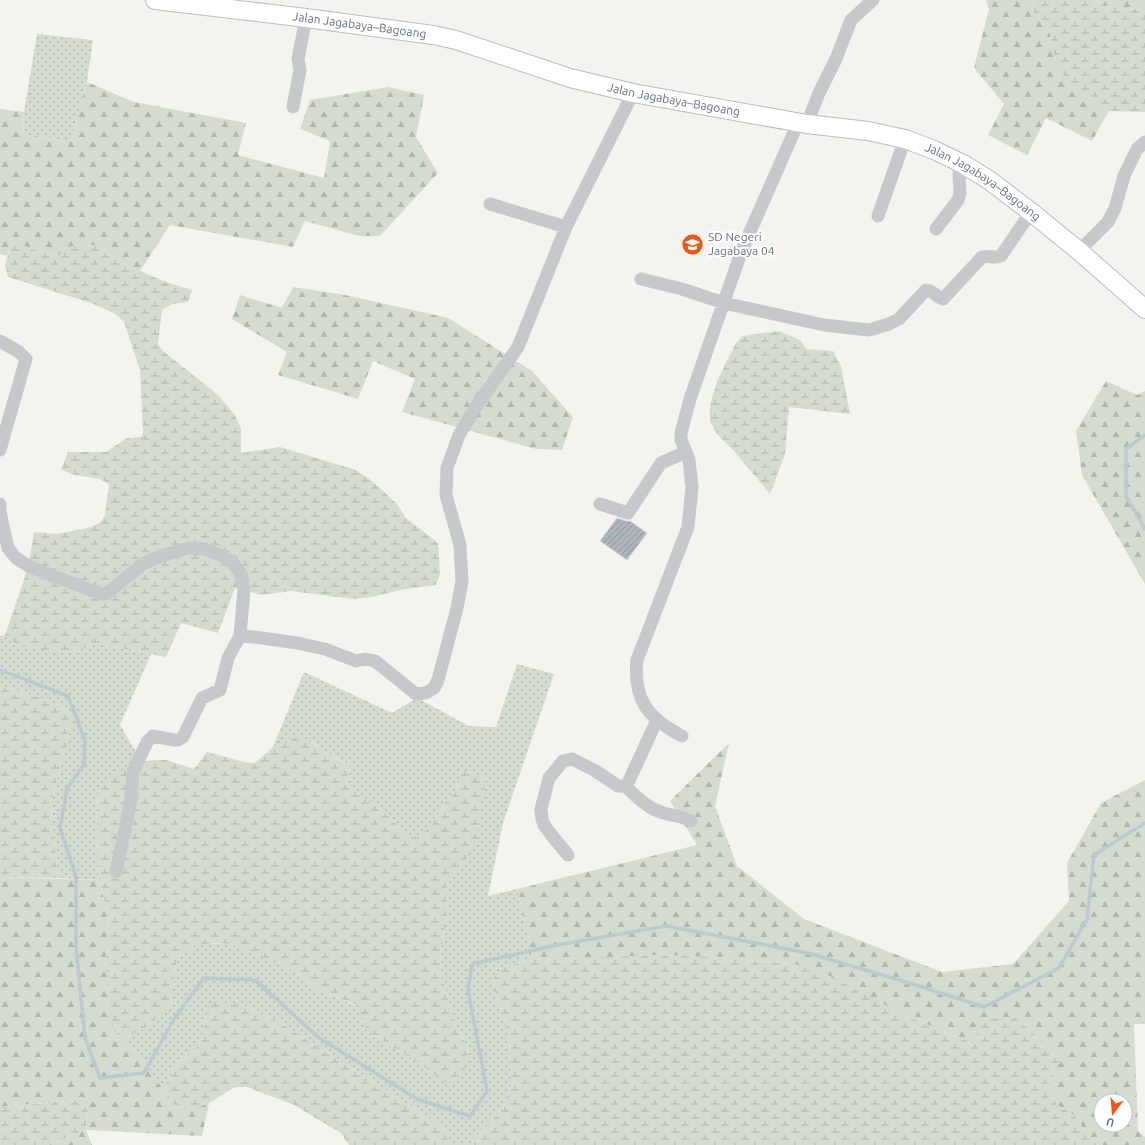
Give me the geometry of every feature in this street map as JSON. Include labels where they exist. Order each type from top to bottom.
[{"type":"street","name":"Jalan Jagabaya–Bagoang","points":[[155,0],[433,35],[456,40],[570,78],[633,93],[803,123],[868,131],[905,139],[934,150],[963,164],[989,180],[1031,212],[1145,308]]},
{"type":"street","points":[[682,736],[667,728],[648,711],[641,700],[636,674],[637,660],[688,527],[692,487],[689,460],[681,440],[681,433],[688,406],[742,250],[803,123],[836,59],[851,20],[873,0]]},
{"type":"street","points":[[293,107],[300,70],[298,59],[306,18]]},
{"type":"street","points":[[240,636],[296,643],[325,649],[356,661],[365,659],[374,661],[416,694],[426,693],[434,688],[438,680],[457,608],[462,581],[460,545],[446,495],[447,468],[459,435],[478,404],[518,348],[566,228],[633,93]]},
{"type":"street","points":[[878,216],[905,139]]},
{"type":"street","points":[[1079,252],[1108,222],[1115,208],[1124,176],[1137,149],[1145,142]]},
{"type":"street","points":[[936,229],[958,200],[960,194],[959,173],[963,164]]},
{"type":"street","points":[[490,204],[566,228]]},
{"type":"street","points":[[642,280],[724,303],[824,325],[869,330],[889,324],[899,319],[926,290],[930,290],[943,299],[982,257],[986,256],[998,258],[1001,256],[1031,212]]},
{"type":"street","points":[[0,341],[20,352],[26,359],[0,450]]},
{"type":"street","points":[[600,504],[628,513],[660,463],[686,452]]},
{"type":"street","points":[[0,504],[0,512],[8,548],[16,558],[30,567],[101,594],[106,594],[143,564],[158,556],[188,548],[204,549],[220,555],[231,561],[241,574],[244,590],[240,636],[228,658],[220,690],[202,698],[183,737],[178,740],[174,740],[153,736],[147,742],[133,772],[131,800],[116,872]]},
{"type":"street","points":[[625,786],[627,785],[657,720]]},
{"type":"street","points":[[568,855],[544,825],[541,809],[549,778],[563,761],[572,759],[594,770],[618,786],[625,786],[642,801],[658,811],[691,820]]},
{"type":"green space","points":[[986,0],[1032,0],[1034,12],[1049,29],[1055,61],[1098,106],[1109,111],[1092,141],[1046,118],[1027,155],[988,135],[1004,104],[974,68],[989,9]]},
{"type":"green space","points":[[1032,0],[1095,0],[1103,6],[1138,9],[1145,7],[1145,112],[1109,111],[1098,106],[1069,86],[1055,61],[1049,29],[1034,12]]},
{"type":"green space","points":[[1095,0],[1145,0],[1145,7],[1138,9],[1103,6]]},
{"type":"green space","points":[[37,34],[93,40],[87,82],[71,142],[23,134],[24,112]]},
{"type":"green space","points":[[87,82],[134,102],[246,123],[238,155],[324,178],[330,141],[300,129],[310,100],[388,87],[424,95],[416,137],[438,173],[380,236],[359,236],[305,221],[293,247],[170,225],[140,271],[118,261],[96,245],[66,247],[59,255],[53,256],[12,242],[7,256],[0,254],[0,109],[24,112],[23,134],[71,142]]},
{"type":"green space","points":[[12,242],[53,256],[59,255],[66,247],[96,245],[118,261],[163,281],[192,290],[188,302],[172,304],[162,310],[158,344],[163,351],[218,395],[234,414],[241,428],[241,453],[280,447],[356,470],[372,481],[397,504],[406,518],[438,543],[440,574],[436,585],[353,599],[291,591],[262,595],[235,588],[218,633],[181,623],[166,657],[95,643],[78,652],[55,652],[16,645],[5,635],[28,568],[34,532],[57,534],[88,528],[100,523],[105,515],[109,484],[100,479],[75,475],[61,470],[68,452],[106,452],[127,438],[141,437],[143,433],[140,370],[124,322],[114,313],[91,303],[8,277],[5,265]]},
{"type":"green space","points":[[293,287],[345,295],[448,318],[532,371],[573,417],[562,450],[536,449],[402,412],[415,379],[373,361],[358,399],[278,375],[287,352],[232,319],[240,295],[282,308]]},
{"type":"green space","points":[[779,331],[800,340],[806,349],[833,351],[841,366],[850,414],[789,407],[785,454],[770,494],[734,451],[717,434],[710,421],[710,405],[718,379],[736,343],[743,336]]},
{"type":"green space","points":[[1106,381],[1137,395],[1145,391],[1145,584],[1082,475],[1076,431]]},
{"type":"green space","points":[[5,635],[16,645],[78,652],[95,643],[151,654],[120,725],[142,762],[101,787],[96,802],[99,880],[59,878],[51,804],[73,715],[58,705],[24,692],[0,687],[0,636]]},
{"type":"green space","points":[[517,664],[554,674],[503,823],[488,896],[517,889],[534,960],[527,960],[502,968],[495,974],[493,983],[498,1004],[509,1034],[511,1084],[503,1109],[474,1138],[473,1145],[451,1145],[448,1133],[439,1124],[266,1014],[240,1004],[207,1007],[204,1030],[199,1045],[176,1066],[166,1081],[165,1092],[126,1038],[148,1026],[165,1010],[171,1002],[176,964],[182,954],[204,944],[226,943],[278,963],[302,977],[318,990],[357,1006],[368,1032],[422,1065],[442,1081],[469,1048],[457,1028],[442,978],[440,955],[447,916],[446,891],[449,882],[463,865],[461,770],[455,793],[447,799],[431,826],[416,837],[403,833],[390,817],[346,784],[350,768],[349,764],[333,757],[314,743],[292,737],[285,743],[273,747],[304,672],[392,713],[417,698],[469,726],[496,727]]},
{"type":"green space","points":[[0,687],[24,692],[58,705],[73,715],[51,804],[59,878],[0,877]]},
{"type":"green space","points":[[292,737],[309,741],[336,759],[349,764],[350,768],[346,784],[390,817],[403,833],[416,837],[431,826],[447,799],[455,793],[461,770],[486,777],[477,838],[463,865],[449,882],[446,891],[447,916],[440,955],[442,978],[457,1028],[469,1048],[466,1066],[456,1084],[442,1081],[422,1065],[368,1032],[356,1005],[318,990],[302,977],[278,963],[226,943],[204,944],[182,954],[176,964],[171,1002],[165,1010],[148,1026],[126,1038],[117,1035],[113,1028],[105,961],[110,941],[110,922],[99,880],[96,803],[101,787],[116,773],[142,762],[154,760],[166,760],[194,769],[207,752],[244,762],[255,763],[273,747],[285,743]]},
{"type":"green space","points":[[729,743],[715,806],[737,866],[804,919],[942,972],[1013,964],[1069,901],[1067,863],[1101,803],[1145,780],[1145,1024],[1134,1024],[1138,1131],[1145,1137],[1145,1145],[1099,1145],[1093,1142],[1073,1114],[1057,1105],[1048,1086],[972,1043],[904,1015],[798,965],[729,958],[662,955],[534,960],[517,889],[697,845],[670,801]]},
{"type":"green space","points":[[0,877],[99,880],[110,922],[110,941],[105,961],[117,1035],[126,1038],[165,1092],[169,1101],[209,1103],[202,1136],[86,1130],[89,1099],[0,1107]]},
{"type":"green space","points":[[662,955],[729,958],[798,965],[833,977],[904,1015],[972,1043],[986,1018],[1015,1018],[1061,1057],[1048,1086],[1057,1105],[1073,1114],[1093,1142],[1099,1145],[473,1145],[474,1138],[503,1109],[511,1084],[509,1034],[498,1004],[493,983],[495,974],[502,968],[527,960]]},
{"type":"green space","points":[[212,1001],[240,1004],[266,1014],[439,1124],[448,1133],[451,1145],[349,1145],[341,1133],[292,1104],[247,1087],[235,1087],[208,1104],[195,1108],[178,1107],[169,1101],[165,1092],[166,1081],[176,1066],[199,1045],[204,1030],[207,1007]]},
{"type":"green space","points":[[89,1099],[86,1130],[48,1145],[0,1145],[0,1107]]},
{"type":"green space","points":[[86,1130],[92,1145],[48,1145]]},
{"type":"building","points":[[617,518],[630,521],[647,533],[627,560],[600,541]]},
{"type":"waterway","points":[[1145,435],[1126,449],[1126,496],[1145,529]]},
{"type":"waterway","points":[[0,670],[68,696],[85,740],[84,765],[67,788],[60,828],[76,877],[76,947],[85,1038],[100,1078],[144,1073],[174,1019],[204,978],[255,980],[318,1037],[417,1099],[470,1116],[487,1091],[468,990],[472,964],[557,945],[666,926],[808,953],[984,1007],[1059,968],[1087,919],[1094,855],[1145,823]]},
{"type":"place","name":"SD Negeri Jagabaya 04","points":[[693,244]]}]
